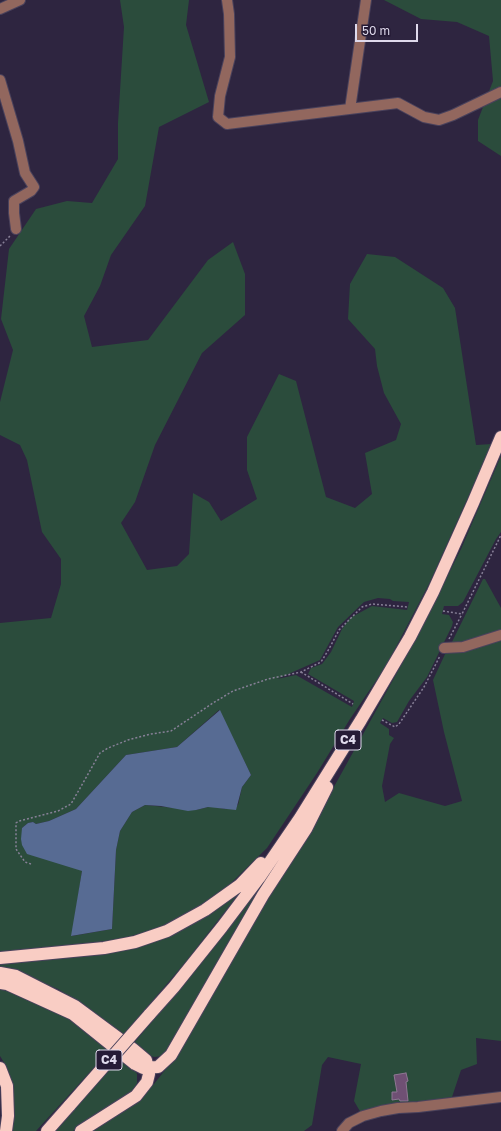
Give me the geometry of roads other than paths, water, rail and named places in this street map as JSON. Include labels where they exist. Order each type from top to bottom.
[{"type":"highway","name":"C4","points":[[47,1131],[174,987],[259,878],[300,818],[361,720],[410,637],[433,592],[501,437]]},
{"type":"highway","points":[[0,983],[8,984],[73,1014],[135,1064],[143,1068],[158,1067],[171,1055],[264,895],[306,830],[361,720]]},
{"type":"highway","points":[[0,958],[104,948],[135,942],[167,931],[205,910],[240,885],[268,856],[300,818]]},
{"type":"highway","points":[[0,973],[16,976],[75,1006],[134,1049],[146,1060],[149,1074],[147,1082],[136,1096],[81,1131]]},
{"type":"highway","points":[[0,1068],[7,1086],[8,1116],[6,1131]]},
{"type":"street","points":[[0,9],[20,0]]},
{"type":"street","points":[[227,0],[229,14],[230,57],[220,96],[218,117],[227,124],[398,104],[424,116],[439,120],[453,115],[501,92]]},
{"type":"street","points":[[350,109],[366,0]]},
{"type":"street","points":[[0,80],[18,141],[25,173],[34,187],[31,191],[14,201],[16,229]]},
{"type":"street","points":[[444,648],[463,647],[501,635]]},
{"type":"street","points":[[342,1131],[349,1123],[363,1116],[381,1111],[398,1108],[418,1108],[501,1097]]},
{"type":"water","points":[[220,710],[251,775],[242,787],[236,810],[208,807],[188,811],[161,806],[145,805],[132,812],[120,831],[116,850],[112,929],[71,936],[82,871],[27,854],[22,845],[22,828],[28,823],[33,822],[36,824],[49,821],[76,809],[126,755],[177,747]]}]
